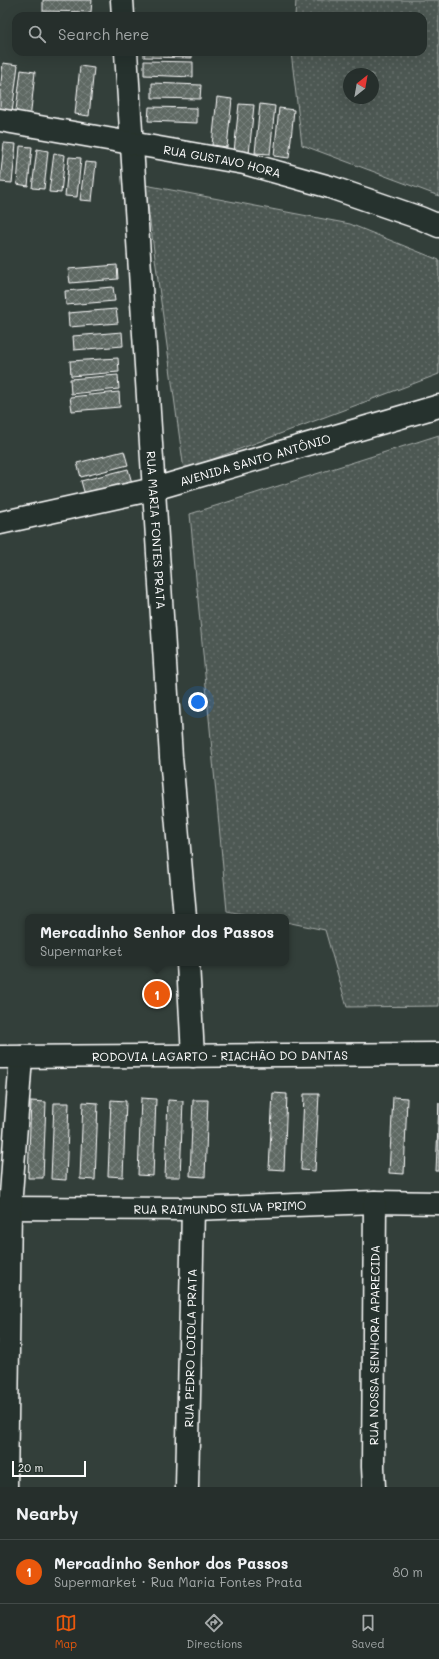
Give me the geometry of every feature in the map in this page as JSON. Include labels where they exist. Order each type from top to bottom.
[{"type":"street","points":[[122,0],[123,12]]},
{"type":"street","name":"RUA MARIA FONTES PRATA","points":[[126,56],[171,757],[185,914]]},
{"type":"street","name":"RUA GUSTAVO HORA","points":[[0,120],[251,165],[330,187],[439,226]]},
{"type":"street","name":"AVENIDA SANTO ANTÔNIO","points":[[0,523],[154,489],[439,406]]},
{"type":"street","points":[[188,966],[193,1056]]},
{"type":"street","name":"RODOVIA LAGARTO - RIACHÃO DO DANTAS","points":[[11,1057],[439,1054]]},
{"type":"street","points":[[6,1487],[5,1208],[11,1057]]},
{"type":"street","name":"RUA RAIMUNDO SILVA PRIMO","points":[[5,1208],[193,1209],[375,1202],[439,1202]]},
{"type":"street","name":"RUA NOSSA SENHORA APARECIDA","points":[[374,1487],[375,1202]]},
{"type":"street","name":"RUA PEDRO LOIOLA PRATA","points":[[187,1487],[193,1209]]},
{"type":"shaded area","points":[[296,0],[439,0],[439,196],[302,145],[291,56],[427,56],[427,12],[295,12]]},
{"type":"shaded area","points":[[145,185],[350,224],[439,260],[439,374],[184,470]]},
{"type":"shaded area","points":[[439,435],[439,1006],[347,1007],[325,930],[289,923],[289,914],[242,914],[227,911],[190,514]]},
{"type":"building","points":[[43,0],[92,0],[91,12],[43,11]]},
{"type":"building","points":[[192,56],[192,58],[144,57]]},
{"type":"building","points":[[144,61],[193,62],[193,77],[144,75]]},
{"type":"building","points":[[3,63],[18,65],[12,113],[0,112],[0,92]]},
{"type":"building","points":[[80,66],[94,68],[89,116],[75,114]]},
{"type":"building","points":[[21,70],[35,72],[30,120],[15,118]]},
{"type":"building","points":[[152,83],[201,85],[200,99],[152,98]]},
{"type":"building","points":[[217,97],[232,99],[227,147],[212,145]]},
{"type":"building","points":[[239,104],[254,105],[249,154],[234,152]]},
{"type":"building","points":[[260,104],[275,106],[270,154],[255,153]]},
{"type":"building","points":[[149,107],[197,108],[197,123],[148,121]]},
{"type":"building","points":[[279,108],[294,110],[289,158],[274,156]]},
{"type":"building","points":[[4,143],[16,144],[12,183],[0,182]]},
{"type":"building","points":[[20,146],[32,147],[28,186],[17,184]]},
{"type":"building","points":[[37,149],[48,151],[44,189],[32,188]]},
{"type":"building","points":[[54,153],[65,155],[61,193],[49,192]]},
{"type":"building","points":[[69,157],[81,158],[77,197],[65,196]]},
{"type":"building","points":[[85,162],[96,163],[92,201],[80,200]]},
{"type":"building","points":[[117,265],[118,279],[70,283],[68,269]]},
{"type":"building","points":[[113,287],[115,301],[66,305],[65,291]]},
{"type":"building","points":[[116,309],[118,323],[69,327],[68,313]]},
{"type":"building","points":[[122,332],[123,346],[74,350],[73,336]]},
{"type":"building","points":[[118,358],[119,372],[71,376],[70,361]]},
{"type":"building","points":[[118,375],[119,389],[71,394],[70,379]]},
{"type":"building","points":[[119,392],[120,407],[72,411],[70,397]]},
{"type":"building","points":[[124,451],[128,465],[81,477],[77,463]]},
{"type":"building","points":[[128,469],[132,483],[85,495],[81,481]]},
{"type":"building","points":[[273,1093],[287,1094],[284,1170],[269,1169]]},
{"type":"building","points":[[304,1094],[319,1094],[315,1171],[301,1170]]},
{"type":"building","points":[[393,1097],[407,1098],[404,1174],[389,1173]]},
{"type":"building","points":[[141,1098],[156,1099],[153,1176],[138,1175]]},
{"type":"building","points":[[111,1100],[126,1101],[123,1177],[108,1176]]},
{"type":"building","points":[[168,1100],[183,1101],[180,1177],[165,1177]]},
{"type":"building","points":[[193,1100],[208,1100],[205,1177],[190,1176]]},
{"type":"building","points":[[31,1101],[46,1102],[43,1178],[28,1178]]},
{"type":"building","points":[[83,1102],[98,1103],[95,1180],[80,1179]]},
{"type":"building","points":[[54,1103],[69,1103],[66,1180],[51,1179]]},
{"type":"building","points":[[439,1103],[439,1171],[436,1171]]},
{"type":"place","name":"Mercadinho Senhor dos Passos","points":[[157,994]]}]
